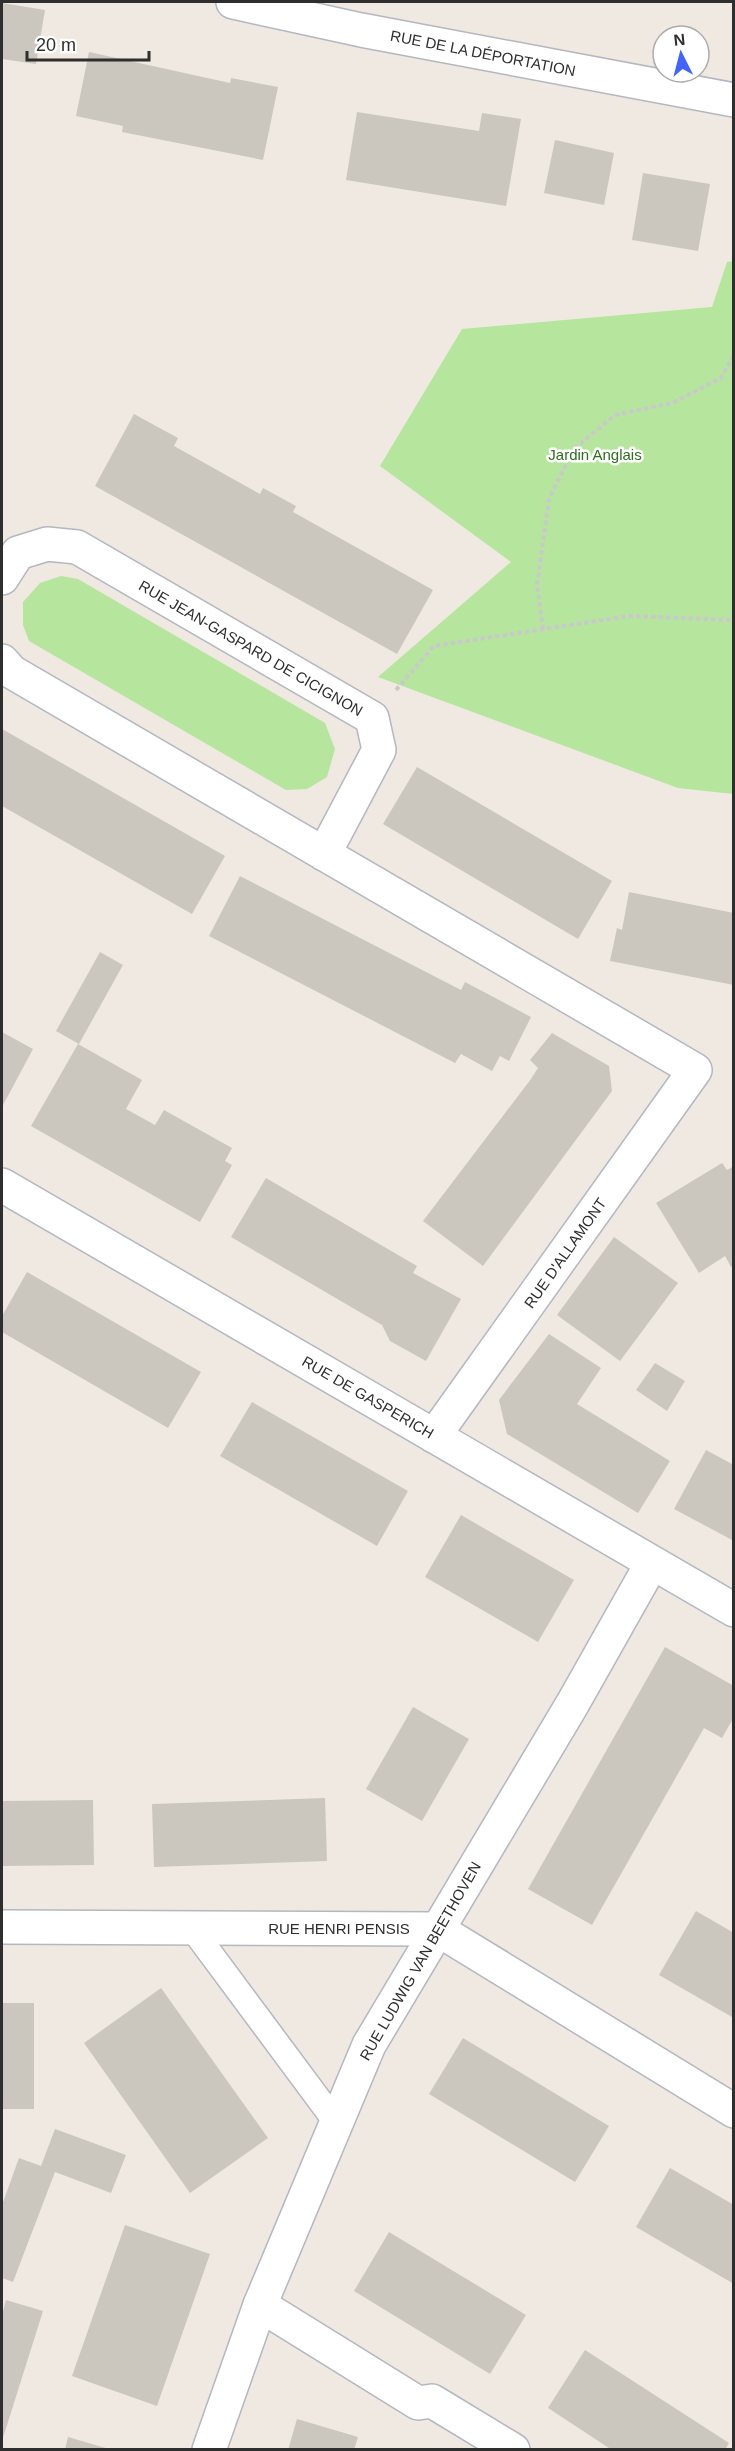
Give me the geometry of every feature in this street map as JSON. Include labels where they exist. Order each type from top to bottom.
[{"type":"street","name":"RUE DE LA DÉPORTATION","points":[[233,2],[361,30],[734,100]]},
{"type":"street","name":"RUE JEAN-GASPARD DE CICIGNON","points":[[2,578],[18,553],[47,544],[76,547],[372,718],[379,750],[324,854]]},
{"type":"street","points":[[2,661],[12,672],[324,854]]},
{"type":"street","name":"RUE D'ALLAMONT","points":[[324,854],[695,1070],[434,1436]]},
{"type":"street","name":"RUE DE GASPERICH","points":[[2,1185],[734,1610]]},
{"type":"street","name":"RUE LUDWIG VAN BEETHOVEN","points":[[208,2450],[260,2305],[335,2121],[369,2045],[584,1684],[652,1563]]},
{"type":"street","name":"RUE HENRI PENSIS","points":[[2,1927],[437,1929]]},
{"type":"street","points":[[437,1929],[734,2111]]},
{"type":"street","points":[[260,2305],[418,2403],[432,2401],[513,2450]]},
{"type":"lane","points":[[191,1927],[335,2121]]},
{"type":"path","points":[[543,629],[537,585],[549,499],[574,449],[615,416],[672,403],[721,378],[734,355]]},
{"type":"path","points":[[372,718],[434,646],[629,616],[734,620]]},
{"type":"green space","name":"Jardin Anglais","points":[[733,261],[733,794],[678,788],[378,677],[511,562],[380,466],[462,329],[712,307],[727,262]]},
{"type":"green space","points":[[61,576],[78,579],[325,723],[335,749],[327,777],[307,789],[286,790],[29,641],[23,625],[23,602],[40,583]]},
{"type":"building","points":[[2,3],[45,10],[36,64],[2,59]]},
{"type":"building","points":[[89,52],[230,83],[231,78],[278,87],[263,160],[122,132],[123,126],[76,116]]},
{"type":"building","points":[[357,112],[479,131],[482,113],[521,119],[506,206],[346,180]]},
{"type":"building","points":[[555,140],[614,153],[604,205],[544,193]]},
{"type":"building","points":[[643,173],[710,184],[698,251],[632,240]]},
{"type":"building","points":[[134,414],[178,438],[174,446],[260,494],[263,488],[296,506],[293,512],[433,590],[397,654],[95,486]]},
{"type":"building","points":[[2,729],[225,856],[192,914],[2,806]]},
{"type":"building","points":[[417,767],[612,881],[578,939],[383,824]]},
{"type":"building","points":[[240,876],[461,990],[465,982],[531,1017],[509,1061],[500,1056],[492,1071],[461,1054],[455,1063],[209,936]]},
{"type":"building","points":[[629,892],[734,913],[734,985],[610,961],[617,928],[622,930]]},
{"type":"building","points":[[100,952],[123,965],[79,1044],[56,1031]]},
{"type":"building","points":[[2,1032],[33,1049],[2,1107]]},
{"type":"building","points":[[552,1033],[609,1066],[612,1091],[483,1266],[423,1221],[531,1079],[538,1068],[530,1060]]},
{"type":"building","points":[[78,1044],[142,1080],[126,1109],[155,1125],[164,1110],[232,1148],[225,1161],[232,1165],[200,1222],[31,1126]]},
{"type":"building","points":[[722,1163],[727,1170],[734,1166],[734,1265],[731,1267],[725,1256],[699,1273],[656,1203]]},
{"type":"building","points":[[266,1178],[417,1266],[413,1273],[461,1299],[426,1361],[390,1341],[382,1325],[231,1237]]},
{"type":"building","points":[[614,1237],[678,1283],[620,1361],[557,1315]]},
{"type":"building","points":[[27,1272],[201,1372],[168,1428],[2,1332],[2,1316]]},
{"type":"building","points":[[549,1334],[601,1368],[577,1404],[670,1461],[638,1513],[507,1434],[499,1400]]},
{"type":"building","points":[[655,1363],[685,1381],[667,1411],[636,1390]]},
{"type":"building","points":[[252,1402],[408,1491],[377,1546],[220,1456]]},
{"type":"building","points":[[706,1450],[734,1465],[734,1541],[674,1509]]},
{"type":"building","points":[[461,1515],[574,1580],[538,1642],[425,1577]]},
{"type":"building","points":[[665,1647],[734,1686],[734,1717],[722,1738],[704,1728],[592,1925],[528,1889]]},
{"type":"building","points":[[413,1707],[469,1739],[422,1821],[366,1789]]},
{"type":"building","points":[[325,1798],[327,1861],[154,1867],[152,1804]]},
{"type":"building","points":[[93,1800],[94,1865],[2,1866],[2,1801]]},
{"type":"building","points":[[696,1911],[734,1933],[732,2017],[659,1975]]},
{"type":"building","points":[[161,1988],[268,2138],[190,2193],[84,2043]]},
{"type":"building","points":[[2,2003],[34,2003],[34,2109],[2,2109]]},
{"type":"building","points":[[463,2038],[609,2126],[575,2182],[429,2094]]},
{"type":"building","points":[[55,2129],[126,2155],[111,2193],[55,2172],[13,2282],[2,2278],[2,2205],[19,2158],[41,2166]]},
{"type":"building","points":[[670,2168],[734,2205],[734,2284],[636,2227]]},
{"type":"building","points":[[125,2225],[210,2254],[157,2406],[72,2376]]},
{"type":"building","points":[[389,2232],[526,2315],[490,2374],[354,2291]]},
{"type":"building","points":[[6,2300],[43,2311],[2,2441],[2,2315]]},
{"type":"building","points":[[585,2350],[729,2443],[725,2450],[612,2450],[548,2408]]},
{"type":"building","points":[[297,2419],[358,2437],[354,2450],[288,2450]]},
{"type":"building","points":[[68,2437],[109,2449],[65,2450]]}]
